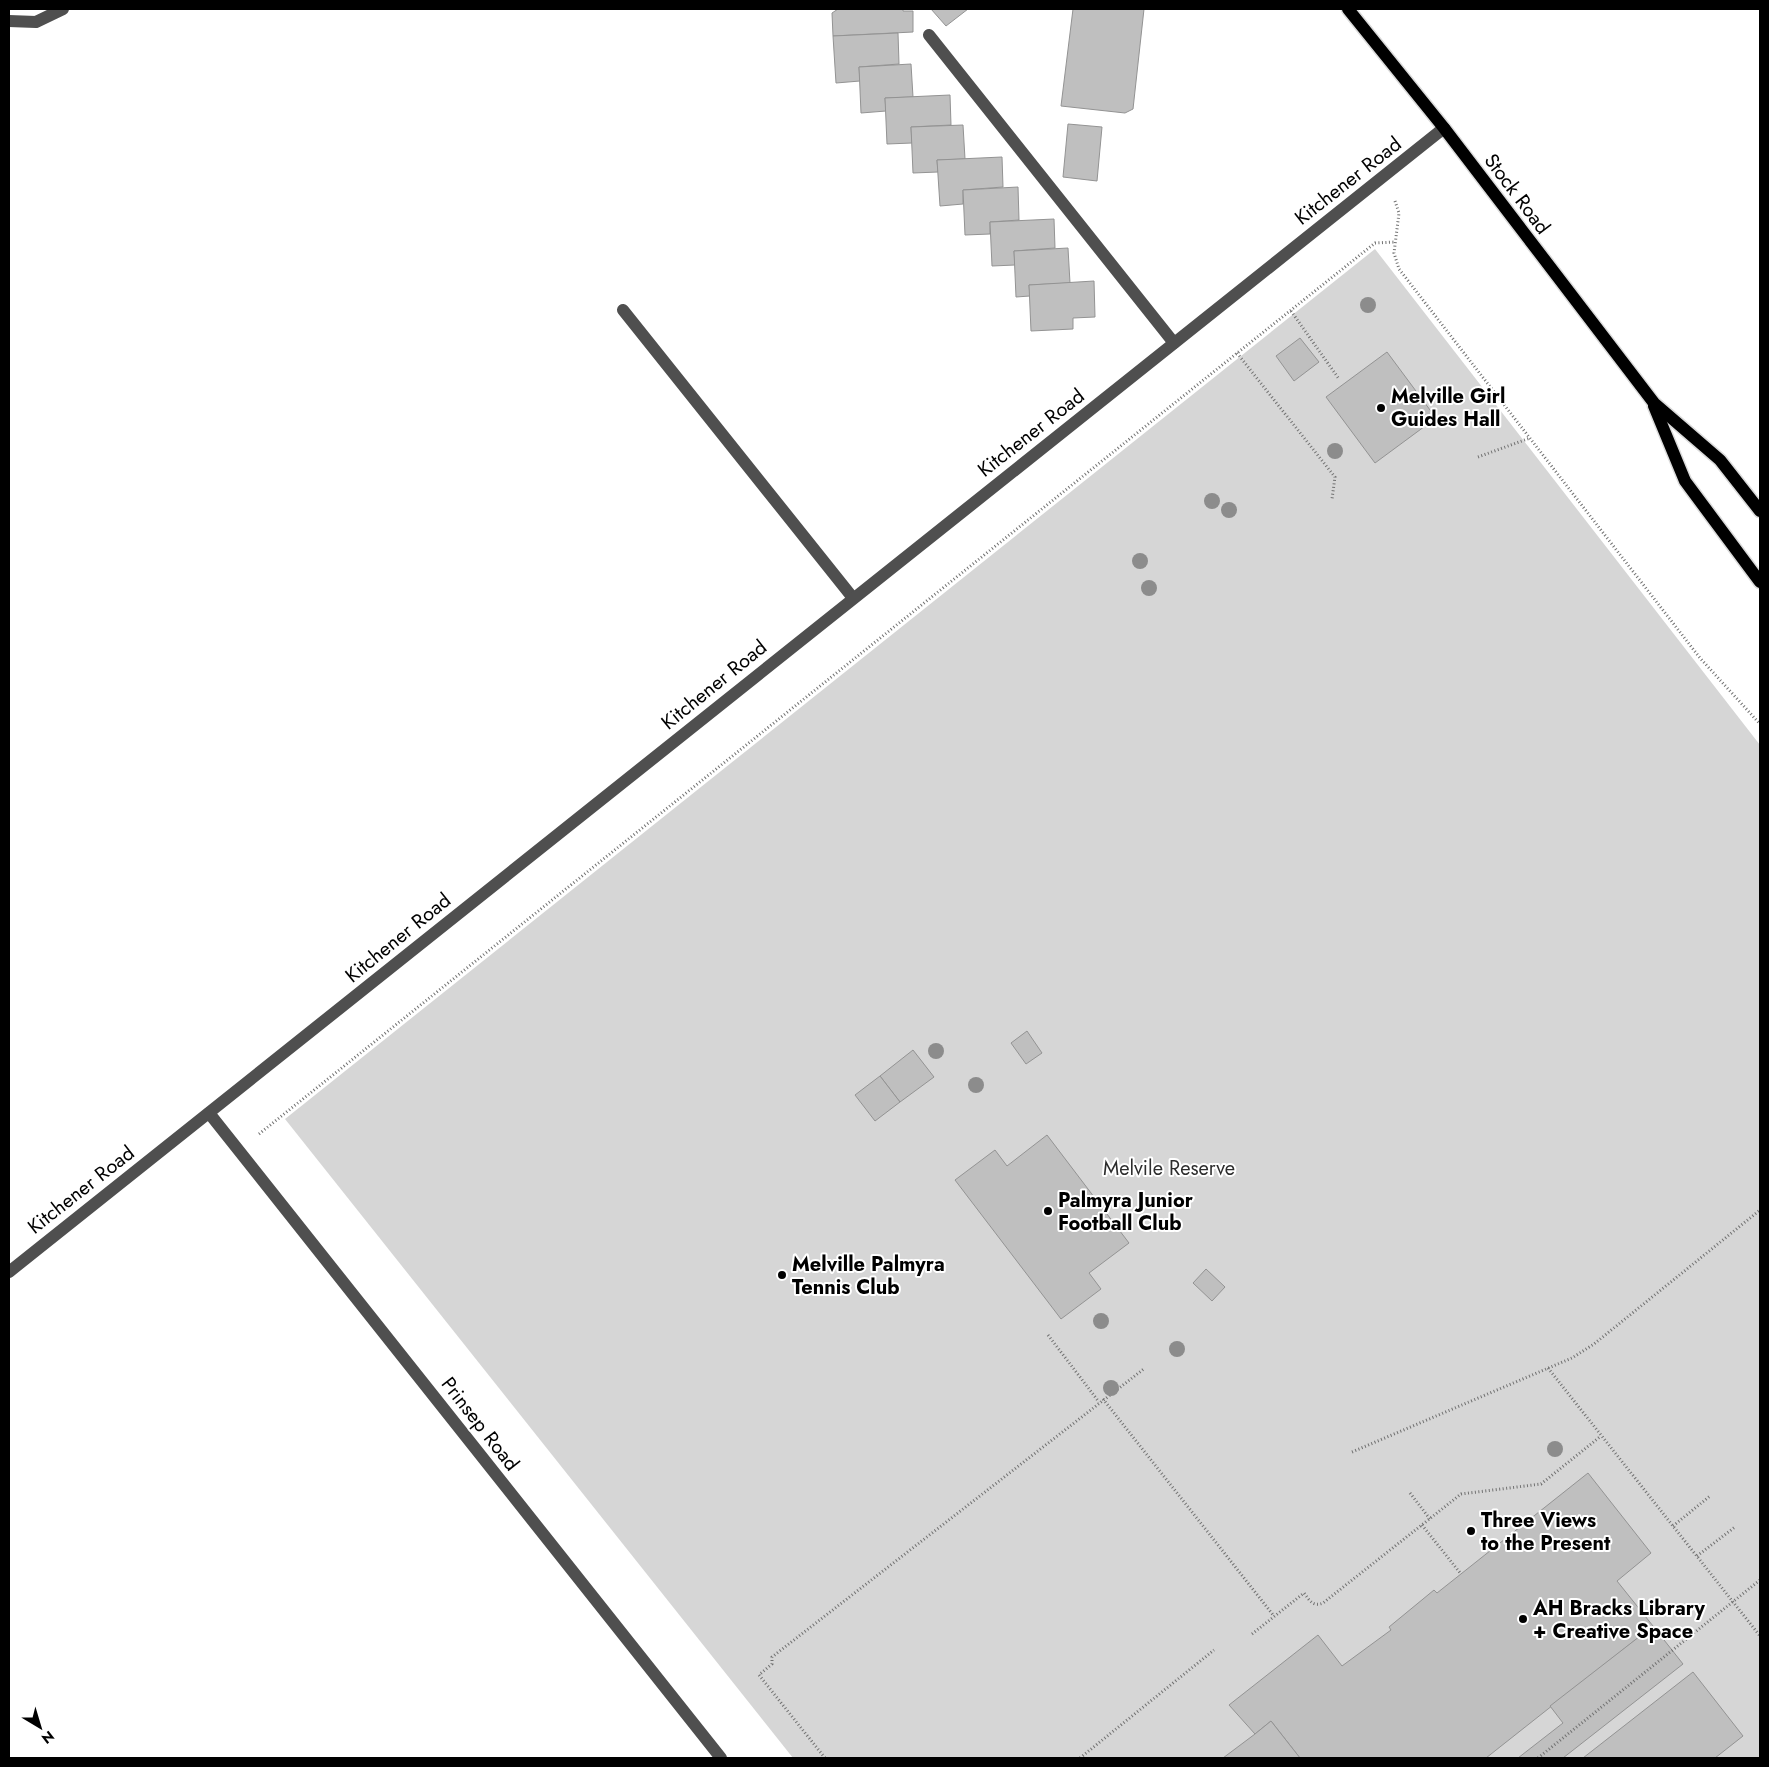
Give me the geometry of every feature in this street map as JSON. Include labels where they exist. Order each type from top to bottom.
[{"type":"main road","name":"Stock Road","points":[[1348,9],[1444,128],[1654,404],[1720,460],[1760,511]]},
{"type":"main road","name":"Stock Road","points":[[1654,404],[1685,480],[1760,582]]},
{"type":"street","points":[[9,21],[36,22],[63,9]]},
{"type":"street","points":[[929,35],[1174,343]]},
{"type":"street","name":"Kitchener Road","points":[[9,1272],[1444,128]]},
{"type":"street","points":[[623,310],[853,598]]},
{"type":"street","name":"Prinsep Road","points":[[209,1113],[722,1758]]},
{"type":"path","points":[[1395,201],[1399,213],[1399,227],[1394,253],[1399,268],[1700,658],[1760,724]]},
{"type":"path","points":[[259,1134],[1375,243],[1395,242]]},
{"type":"path","points":[[1291,310],[1339,379]]},
{"type":"path","points":[[1237,353],[1334,477],[1332,499]]},
{"type":"path","points":[[1478,457],[1530,438]]},
{"type":"path","points":[[1352,1452],[1572,1358],[1594,1344],[1760,1210]]},
{"type":"path","points":[[1048,1335],[1099,1402]]},
{"type":"path","points":[[825,1758],[759,1675],[772,1664],[772,1657],[1145,1368]]},
{"type":"path","points":[[1548,1368],[1760,1636]]},
{"type":"path","points":[[1103,1399],[1274,1616]]},
{"type":"path","points":[[1252,1634],[1304,1593],[1312,1604],[1318,1605],[1323,1603],[1461,1494],[1541,1484],[1601,1436]]},
{"type":"path","points":[[1410,1493],[1430,1519]]},
{"type":"path","points":[[1673,1526],[1710,1496]]},
{"type":"path","points":[[1422,1525],[1462,1574]]},
{"type":"path","points":[[1697,1556],[1735,1527]]},
{"type":"path","points":[[1538,1758],[1760,1580]]},
{"type":"path","points":[[1080,1758],[1214,1650]]},
{"type":"green space","name":"Melvile Reserve","points":[[1375,249],[1760,745],[1760,1758],[793,1758],[285,1119]]},
{"type":"building","points":[[838,9],[903,9],[903,11],[913,11],[913,32],[833,36],[832,13]]},
{"type":"building","points":[[931,9],[968,9],[946,26]]},
{"type":"building","points":[[1073,9],[1144,9],[1133,109],[1125,113],[1061,106]]},
{"type":"building","points":[[898,33],[899,64],[859,67],[860,81],[836,83],[833,36]]},
{"type":"building","points":[[911,64],[913,97],[885,98],[886,111],[861,113],[859,67]]},
{"type":"building","points":[[950,95],[951,125],[911,127],[912,143],[887,144],[885,98]]},
{"type":"building","points":[[1068,124],[1102,127],[1097,181],[1063,177]]},
{"type":"building","points":[[963,125],[965,159],[937,160],[938,172],[913,173],[911,127]]},
{"type":"building","points":[[1002,157],[1003,187],[963,190],[963,204],[940,206],[937,160]]},
{"type":"building","points":[[1018,187],[1019,220],[990,222],[990,234],[965,235],[963,190]]},
{"type":"building","points":[[1054,219],[1055,248],[1014,251],[1015,265],[992,266],[990,222]]},
{"type":"building","points":[[1068,248],[1070,283],[1029,285],[1030,296],[1016,297],[1014,251]]},
{"type":"building","points":[[1094,281],[1095,317],[1073,318],[1073,329],[1031,331],[1029,285]]},
{"type":"building","points":[[1300,338],[1319,362],[1294,381],[1276,356]]},
{"type":"building","name":"Melville Girl Guides Hall","points":[[1387,352],[1436,418],[1375,463],[1326,397]]},
{"type":"building","points":[[1027,1031],[1042,1053],[1026,1064],[1011,1043]]},
{"type":"building","points":[[913,1050],[934,1077],[900,1102],[880,1076]]},
{"type":"building","points":[[880,1076],[900,1102],[875,1121],[855,1095]]},
{"type":"building","points":[[1047,1135],[1129,1243],[1089,1273],[1101,1289],[1061,1319],[955,1180],[995,1150],[1007,1166]]},
{"type":"building","points":[[1206,1269],[1225,1287],[1212,1301],[1193,1283]]},
{"type":"building","name":"AH Bracks Library + Creative Space","points":[[1588,1473],[1651,1553],[1617,1581],[1653,1626],[1486,1758],[1300,1758],[1271,1721],[1255,1734],[1229,1705],[1318,1635],[1342,1666],[1391,1630],[1389,1627],[1434,1590],[1437,1593]]},
{"type":"building","points":[[1653,1626],[1683,1664],[1563,1758],[1518,1758],[1563,1723],[1550,1706]]},
{"type":"building","points":[[1693,1672],[1743,1736],[1715,1758],[1583,1758]]},
{"type":"building","points":[[1271,1721],[1300,1758],[1223,1758],[1255,1734]]},
{"type":"place","name":"Melville Girl Guides Hall","points":[[1381,408]]},
{"type":"place","name":"Palmyra Junior Football Club","points":[[1048,1211]]},
{"type":"place","name":"Melville Palmyra Tennis Club","points":[[782,1275]]},
{"type":"place","name":"Three Views to the Present","points":[[1471,1531]]},
{"type":"place","name":"AH Bracks Library + Creative Space","points":[[1523,1619]]}]
